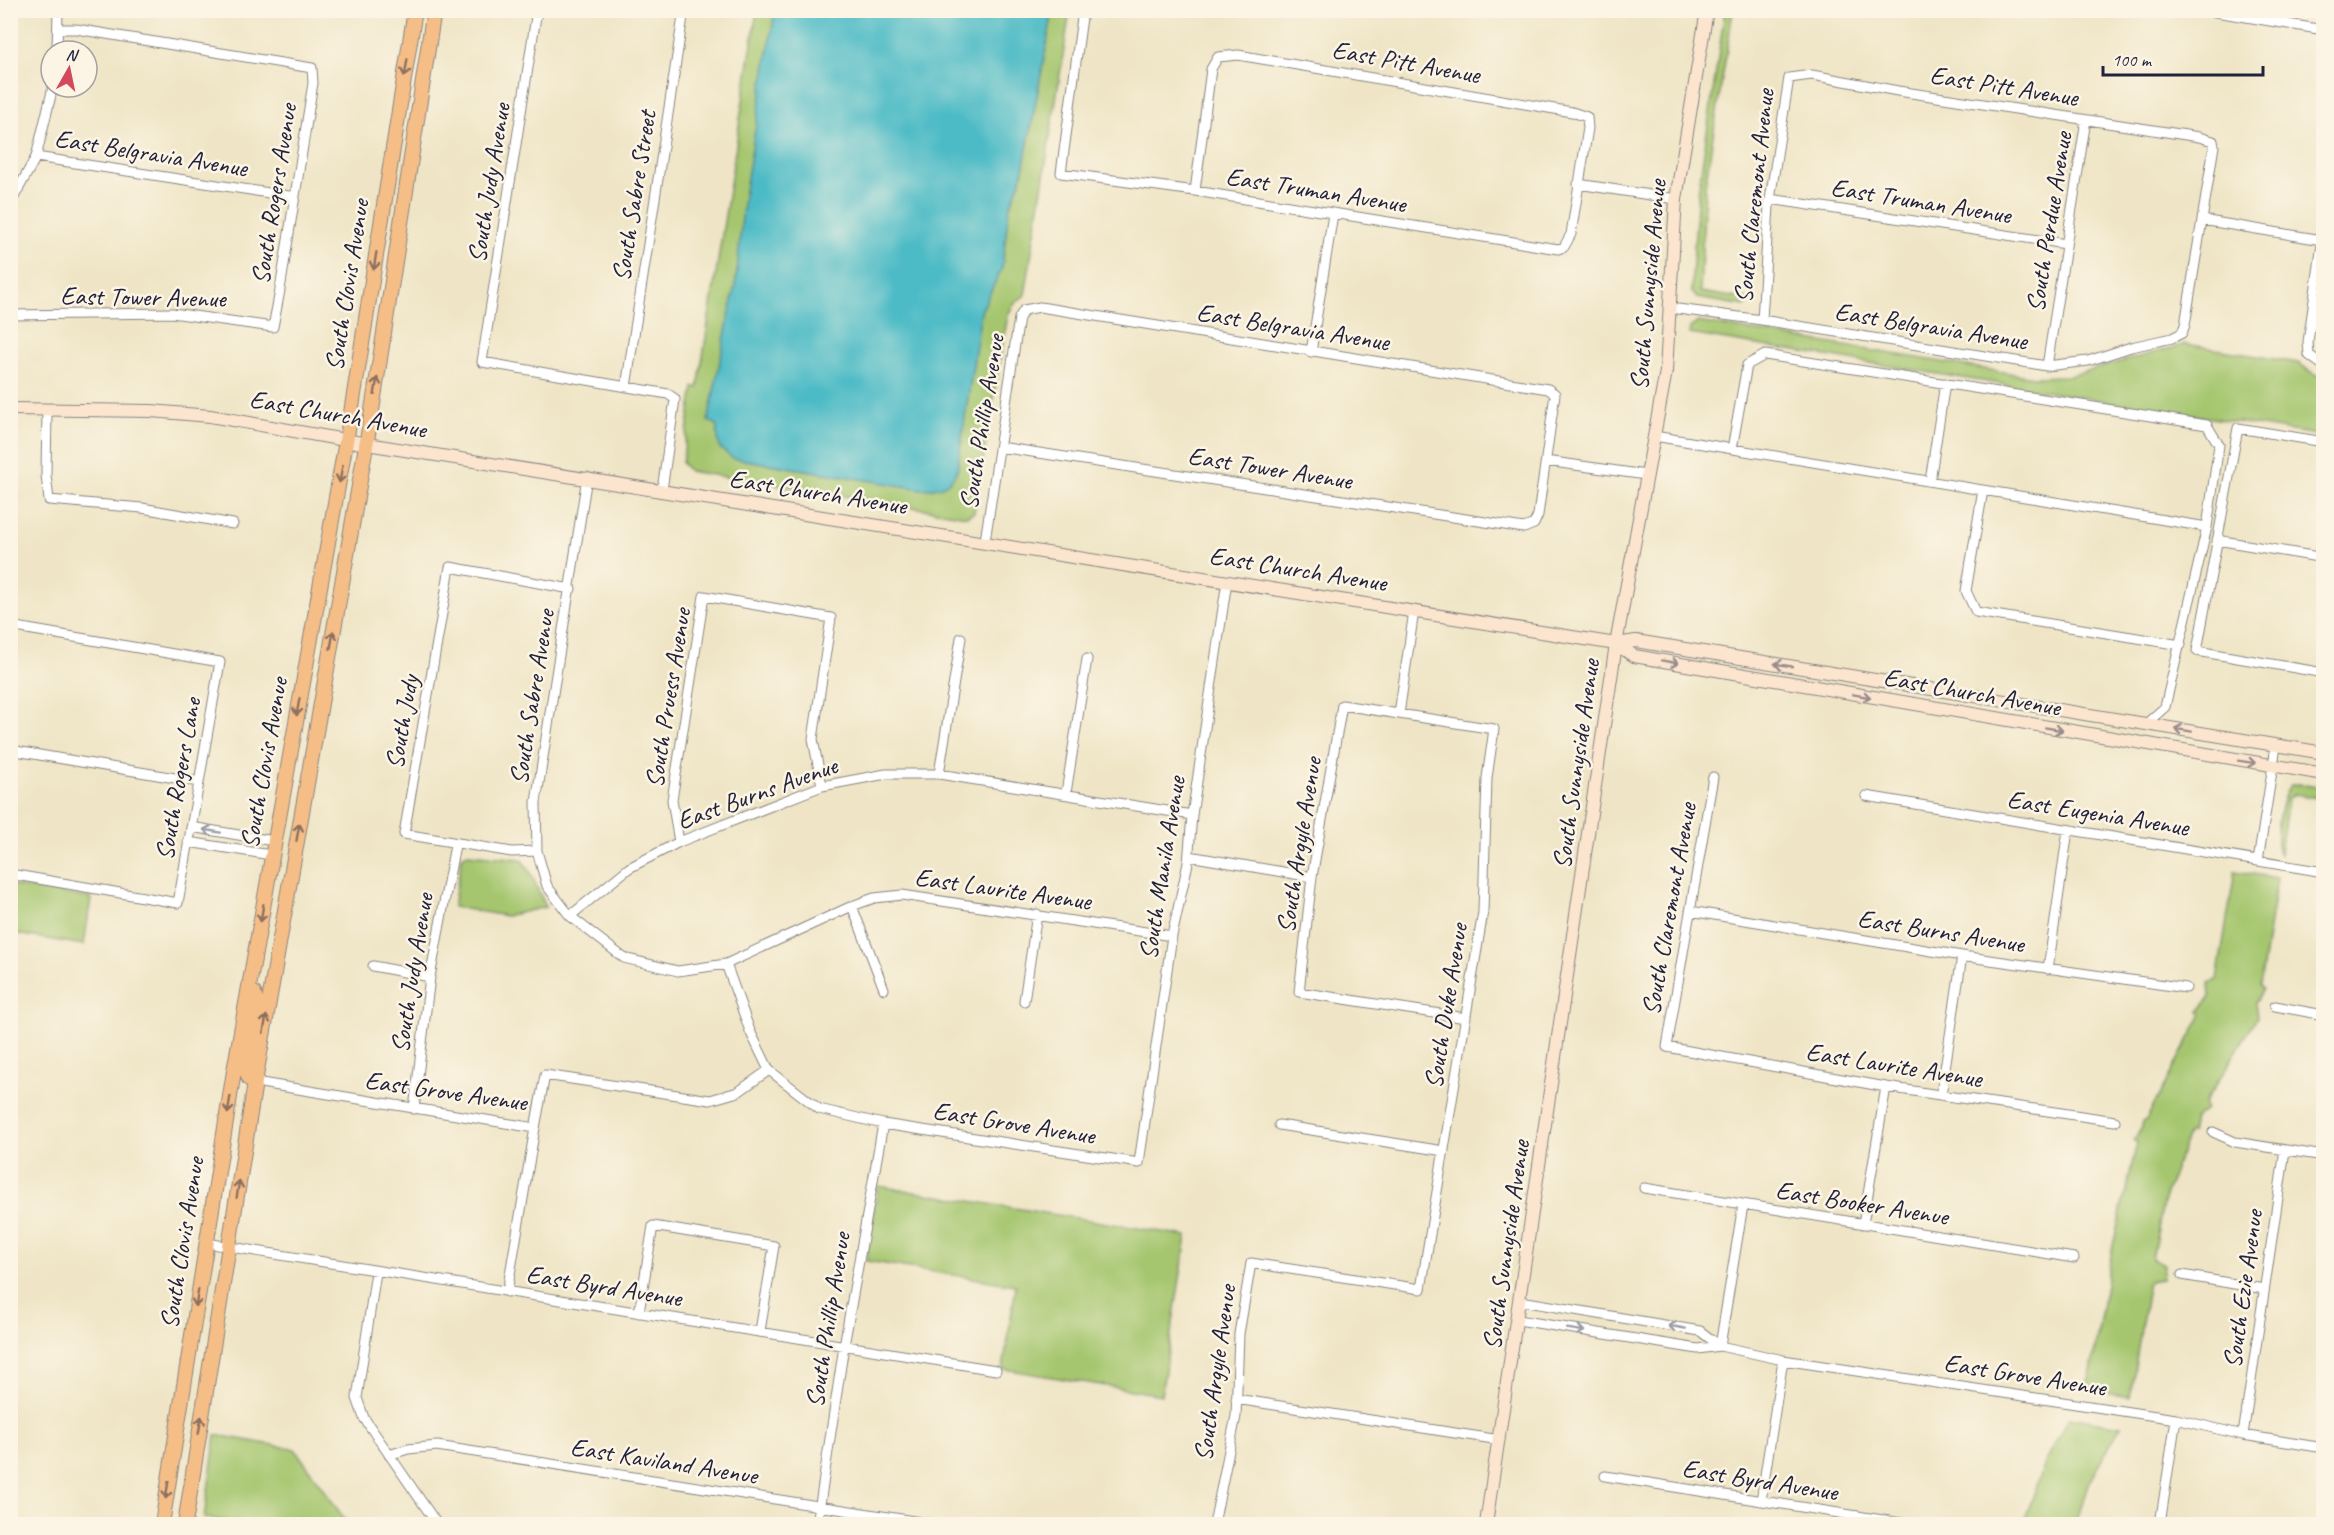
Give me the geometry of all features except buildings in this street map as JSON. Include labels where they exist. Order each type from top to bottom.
[{"type":"main road","name":"South Clovis Avenue","points":[[162,1524],[250,981],[347,440],[415,10]]},
{"type":"main road","name":"South Clovis Avenue","points":[[185,1524],[255,1082],[367,444],[434,10]]},
{"type":"main road","points":[[250,981],[256,1001],[246,1069],[248,1077],[255,1082]]},
{"type":"street","points":[[58,10],[58,39]]},
{"type":"street","name":"South Judy Avenue","points":[[537,10],[482,362],[626,387]]},
{"type":"street","name":"South Sabre Street","points":[[626,387],[684,10]]},
{"type":"street","name":"East Truman Avenue","points":[[1083,10],[1060,173],[1195,191],[1547,249],[1564,247],[1571,234],[1578,184]]},
{"type":"street","name":"South Sunnyside Avenue","points":[[1486,1524],[1521,1301],[1616,644],[1666,371],[1676,199],[1707,10]]},
{"type":"street","points":[[2204,10],[2324,30]]},
{"type":"street","name":"South Rogers Avenue","points":[[58,29],[76,29],[312,68],[313,82],[273,327]]},
{"type":"street","name":"East Pitt Avenue","points":[[1195,191],[1211,69],[1218,57],[1238,55],[1572,112],[1587,117],[1588,128],[1578,184]]},
{"type":"street","name":"East Pitt Avenue","points":[[1789,78],[1812,75],[2213,141],[2202,220]]},
{"type":"street","name":"South Claremont Avenue","points":[[1762,320],[1770,198],[1789,78]]},
{"type":"street","points":[[11,203],[36,157],[50,99]]},
{"type":"street","name":"South Perdue Avenue","points":[[2047,366],[2086,120]]},
{"type":"street","name":"East Belgravia Avenue","points":[[36,157],[295,197]]},
{"type":"street","points":[[1578,184],[1676,199]]},
{"type":"street","name":"East Truman Avenue","points":[[1770,198],[2066,244]]},
{"type":"street","points":[[1311,352],[1333,214]]},
{"type":"street","points":[[2202,220],[2323,235],[2308,355],[2324,366]]},
{"type":"street","name":"East Belgravia Avenue","points":[[1670,308],[1762,320],[2047,366],[2088,361],[2131,346],[2172,338],[2182,333],[2202,220]]},
{"type":"street","name":"East Belgravia Avenue","points":[[1024,310],[1040,307],[1548,389],[1554,394],[1546,461]]},
{"type":"street","name":"South Phillip Avenue","points":[[985,541],[1019,318],[1024,310]]},
{"type":"street","name":"East Tower Avenue","points":[[10,315],[172,314],[273,327]]},
{"type":"street","points":[[1732,449],[1747,365],[1765,355],[2207,425],[2219,445],[2207,527],[2165,707],[2147,723],[2144,745]]},
{"type":"street","points":[[1930,481],[1945,384]]},
{"type":"street","points":[[626,387],[668,394],[675,399],[662,490]]},
{"type":"street","name":"East Church Avenue","points":[[10,409],[151,411],[200,415],[367,444],[587,477],[1616,644],[1636,641],[2324,753]]},
{"type":"street","points":[[47,411],[46,475],[50,500],[142,508],[233,524]]},
{"type":"street","points":[[2324,442],[2238,428],[2197,651],[2324,673]]},
{"type":"street","points":[[1654,436],[2207,527]]},
{"type":"street","name":"East Tower Avenue","points":[[1000,447],[1524,528],[1534,524],[1538,515],[1546,461]]},
{"type":"street","points":[[1546,461],[1646,475]]},
{"type":"street","name":"South Sabre Avenue","points":[[570,916],[548,886],[537,851],[536,802],[587,477]]},
{"type":"street","points":[[1983,490],[1966,591],[1976,612],[2181,645]]},
{"type":"street","points":[[2217,540],[2324,558]]},
{"type":"street","name":"South Judy","points":[[455,844],[404,834],[450,567],[571,589]]},
{"type":"street","name":"South Manila Avenue","points":[[1139,1163],[1172,936],[1189,856],[1192,815],[1227,580]]},
{"type":"street","name":"South Pruess Avenue","points":[[679,842],[672,800],[704,596],[831,618],[813,740],[822,786]]},
{"type":"street","points":[[1399,714],[1413,611]]},
{"type":"street","name":"South Rogers Lane","points":[[10,626],[220,662],[178,903],[10,874]]},
{"type":"street","points":[[939,774],[961,638]]},
{"type":"street","name":"East Church Avenue","points":[[1616,644],[1634,656],[2324,774]]},
{"type":"street","points":[[1066,793],[1086,659]]},
{"type":"street","name":"South Argyle Avenue","points":[[1399,714],[1342,705],[1312,877],[1299,992],[1466,1018]]},
{"type":"street","name":"South Duke Avenue","points":[[1251,1263],[1421,1289],[1483,912],[1487,778],[1494,729],[1399,714]]},
{"type":"street","points":[[2258,861],[2276,746]]},
{"type":"street","points":[[10,750],[199,782]]},
{"type":"street","name":"East Burns Avenue","points":[[570,916],[629,868],[679,842],[822,786],[886,774],[939,774],[1192,815]]},
{"type":"street","name":"South Claremont Avenue","points":[[1667,1047],[1713,777]]},
{"type":"street","name":"East Eugenia Avenue","points":[[1866,796],[2324,872]]},
{"type":"street","points":[[191,827],[273,848]]},
{"type":"street","points":[[2048,969],[2068,830]]},
{"type":"street","points":[[188,842],[273,848]]},
{"type":"street","points":[[455,844],[512,852],[537,851]]},
{"type":"street","name":"South Judy Avenue","points":[[414,1109],[430,977],[455,844]]},
{"type":"street","points":[[1189,856],[1312,877]]},
{"type":"street","name":"East Laurite Avenue","points":[[570,916],[624,958],[678,971],[726,964],[852,906],[874,898],[902,895],[1172,936]]},
{"type":"street","points":[[852,906],[884,989]]},
{"type":"street","name":"East Burns Avenue","points":[[1690,910],[1962,956],[2186,988]]},
{"type":"street","points":[[1024,1001],[1037,915]]},
{"type":"street","points":[[1941,1095],[1962,956]]},
{"type":"street","points":[[726,964],[750,1031],[769,1070],[819,1108],[883,1124]]},
{"type":"street","points":[[373,966],[430,977]]},
{"type":"street","points":[[2275,1006],[2324,1015]]},
{"type":"street","name":"East Laurite Avenue","points":[[1667,1047],[1886,1087],[2115,1121]]},
{"type":"street","name":"East Grove Avenue","points":[[255,1082],[535,1128],[545,1075],[710,1100],[738,1092],[769,1070]]},
{"type":"street","points":[[1863,1224],[1886,1087]]},
{"type":"street","name":"South Phillip Avenue","points":[[817,1524],[844,1346],[883,1124]]},
{"type":"street","name":"East Grove Avenue","points":[[883,1124],[1139,1163]]},
{"type":"street","points":[[1279,1125],[1444,1151]]},
{"type":"street","points":[[507,1292],[535,1128]]},
{"type":"street","points":[[2213,1132],[2235,1142],[2324,1156]]},
{"type":"street","name":"South Ezie Avenue","points":[[2243,1435],[2285,1150]]},
{"type":"street","name":"East Booker Avenue","points":[[1644,1188],[2074,1258]]},
{"type":"street","points":[[1720,1346],[1743,1205]]},
{"type":"street","points":[[639,1313],[653,1226],[774,1246],[760,1331]]},
{"type":"street","name":"East Byrd Avenue","points":[[206,1243],[996,1370]]},
{"type":"street","name":"South Argyle Avenue","points":[[1214,1524],[1232,1441],[1239,1334],[1251,1263]]},
{"type":"street","points":[[376,1272],[357,1398],[364,1418],[437,1524]]},
{"type":"street","points":[[2182,1275],[2264,1289]]},
{"type":"street","name":"East Grove Avenue","points":[[1521,1301],[1700,1331],[1720,1346]]},
{"type":"street","name":"East Grove Avenue","points":[[1518,1320],[1698,1349],[1720,1346],[1783,1360],[2176,1419],[2243,1435],[2324,1448]]},
{"type":"street","points":[[1761,1501],[1783,1360]]},
{"type":"street","points":[[1236,1398],[1500,1440]]},
{"type":"street","points":[[2160,1524],[2176,1419]]},
{"type":"street","name":"East Kaviland Avenue","points":[[389,1455],[408,1449],[437,1446],[933,1524]]},
{"type":"street","name":"East Byrd Avenue","points":[[1605,1476],[1761,1501],[1848,1520],[1908,1524]]},
{"type":"green space","points":[[757,11],[1070,11],[1025,295],[1015,303],[1008,314],[974,512],[967,516],[689,471],[682,463],[694,387],[698,388]]},
{"type":"green space","points":[[1725,11],[1733,11],[1705,186],[1700,292],[1752,300],[1745,306],[1697,298],[1691,291],[1698,193]]},
{"type":"green space","points":[[1698,322],[2033,377],[2069,376],[2186,344],[2298,363],[2323,379],[2323,436],[1689,334],[1690,328]]},
{"type":"green space","points":[[2291,785],[2323,788],[2323,799],[2295,794],[2288,798],[2280,854],[2277,829],[2281,808],[2287,790]]},
{"type":"green space","points":[[467,854],[521,859],[529,870],[546,907],[506,916],[453,907],[462,857]]},
{"type":"green space","points":[[2235,871],[2277,878],[2260,985],[2263,989],[2255,1003],[2257,1017],[2204,1105],[2206,1109],[2194,1119],[2191,1134],[2188,1134],[2164,1199],[2152,1259],[2164,1265],[2162,1279],[2149,1281],[2130,1397],[2085,1390],[2091,1372],[2112,1250],[2137,1143],[2134,1140],[2140,1131],[2142,1121],[2146,1120],[2202,1014],[2200,1011],[2210,997],[2209,983],[2217,980]]},
{"type":"green space","points":[[10,885],[91,898],[84,945],[11,933]]},
{"type":"green space","points":[[878,1186],[1187,1236],[1161,1395],[1003,1369],[1016,1285],[866,1261]]},
{"type":"green space","points":[[2069,1417],[2121,1426],[2088,1484],[2076,1524],[2023,1524],[2046,1461]]},
{"type":"green space","points":[[216,1435],[295,1449],[348,1524],[251,1524],[204,1518]]},
{"type":"water","points":[[775,11],[1053,11],[1022,176],[1009,209],[1002,268],[981,312],[957,471],[943,486],[921,489],[732,458],[719,447],[716,424],[708,421],[736,281],[744,196]]}]
